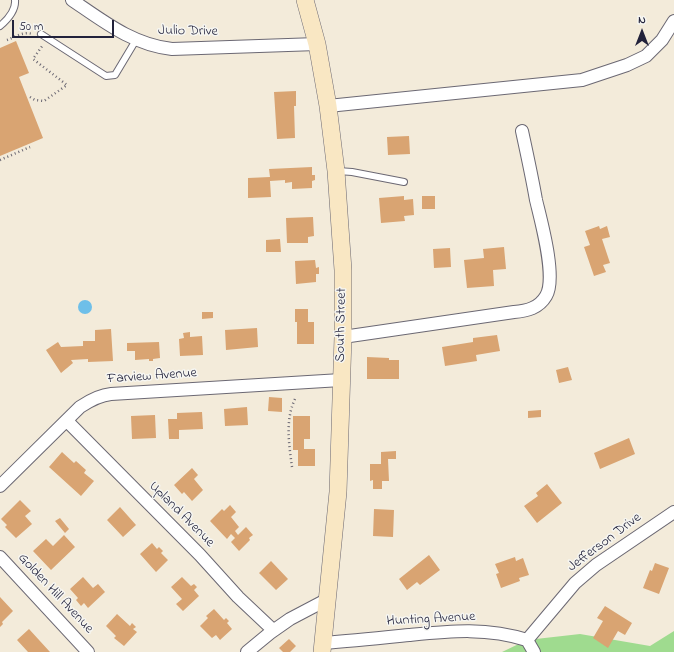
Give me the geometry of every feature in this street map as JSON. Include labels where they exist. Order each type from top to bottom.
[{"type":"street","name":"Julio Drive","points":[[72,0],[118,31],[152,46],[172,49],[317,44]]},
{"type":"street","name":"South Street","points":[[305,0],[317,44],[328,106],[336,171],[343,270],[343,337],[338,492],[323,648]]},
{"type":"street","points":[[328,106],[582,80],[626,65],[646,56],[662,40],[674,21]]},
{"type":"street","points":[[343,337],[527,311],[539,305],[546,295],[550,282],[548,255],[522,131]]},
{"type":"street","name":"Farview Avenue","points":[[0,486],[86,403],[103,395],[342,380]]},
{"type":"street","name":"Upland Avenue","points":[[67,421],[200,555],[238,597],[273,630]]},
{"type":"street","name":"Jefferson Drive","points":[[527,640],[575,583],[585,574],[674,512]]},
{"type":"street","name":"Golden Hill Avenue","points":[[0,557],[88,652]]},
{"type":"street","points":[[247,652],[273,630],[290,619],[328,600]]},
{"type":"street","name":"Hunting Avenue","points":[[323,648],[453,631],[487,632],[512,635],[527,640]]},
{"type":"street","points":[[527,640],[534,652]]},
{"type":"lane","points":[[0,26],[10,15],[15,6],[14,0]]},
{"type":"lane","points":[[41,34],[106,76],[115,75],[136,40]]},
{"type":"lane","points":[[336,171],[352,172],[404,182]]},
{"type":"path","points":[[7,40],[24,33],[30,33],[34,36],[41,34]]},
{"type":"path","points":[[30,97],[35,100],[44,101],[67,85],[33,59],[36,54]]},
{"type":"path","points":[[0,160],[30,147]]},
{"type":"path","points":[[292,467],[288,424],[290,408],[295,399]]},
{"type":"green space","points":[[674,631],[674,652],[502,652],[527,640],[580,634],[650,646]]},
{"type":"water","points":[[82,300],[88,300],[92,304],[92,310],[88,314],[82,314],[78,310],[78,304]]},
{"type":"building","points":[[16,41],[29,73],[19,77],[43,138],[0,156],[0,48]]},
{"type":"building","points":[[296,91],[296,106],[294,106],[295,138],[277,139],[274,92]]},
{"type":"building","points":[[409,136],[410,154],[388,155],[387,137]]},
{"type":"building","points":[[312,167],[312,175],[315,175],[315,180],[312,181],[312,188],[292,189],[292,182],[285,183],[285,180],[270,181],[271,197],[248,198],[248,178],[270,177],[269,169]]},
{"type":"building","points":[[404,196],[404,200],[413,199],[414,215],[404,216],[405,221],[381,223],[379,198]]},
{"type":"building","points":[[422,196],[435,196],[435,209],[422,209]]},
{"type":"building","points":[[313,217],[314,236],[308,237],[308,243],[287,243],[286,218]]},
{"type":"building","points":[[599,226],[600,229],[607,226],[610,237],[602,239],[610,263],[603,265],[606,272],[594,276],[584,247],[590,245],[585,231]]},
{"type":"building","points":[[280,239],[281,252],[266,252],[266,240]]},
{"type":"building","points":[[504,247],[506,269],[493,270],[494,286],[467,288],[464,260],[484,258],[483,249]]},
{"type":"building","points":[[450,248],[451,267],[434,268],[433,249]]},
{"type":"building","points":[[315,260],[316,268],[319,267],[319,274],[316,274],[316,282],[296,284],[295,261]]},
{"type":"building","points":[[295,309],[308,309],[308,322],[314,322],[314,344],[297,344],[297,322],[295,322]]},
{"type":"building","points":[[202,312],[213,312],[213,318],[202,319]]},
{"type":"building","points":[[257,328],[258,347],[226,350],[225,330]]},
{"type":"building","points":[[111,329],[113,361],[88,362],[88,359],[71,360],[73,363],[61,373],[46,350],[58,342],[61,347],[83,346],[83,341],[95,341],[95,330]]},
{"type":"building","points":[[190,332],[190,337],[202,336],[203,355],[180,356],[179,339],[184,338],[183,333]]},
{"type":"building","points":[[497,335],[500,351],[476,355],[477,361],[445,366],[442,347],[473,342],[473,338]]},
{"type":"building","points":[[159,342],[160,358],[153,359],[153,361],[149,361],[149,359],[135,360],[135,351],[127,351],[127,343]]},
{"type":"building","points":[[367,357],[399,360],[399,379],[367,379]]},
{"type":"building","points":[[568,367],[572,380],[559,383],[556,370]]},
{"type":"building","points":[[269,397],[282,398],[282,412],[268,411]]},
{"type":"building","points":[[247,407],[248,425],[225,426],[224,409]]},
{"type":"building","points":[[541,410],[541,417],[528,418],[528,411]]},
{"type":"building","points":[[202,412],[203,429],[179,430],[179,439],[169,439],[168,419],[177,419],[177,413]]},
{"type":"building","points":[[155,415],[156,438],[132,439],[131,416]]},
{"type":"building","points":[[293,416],[310,416],[310,439],[304,439],[304,449],[315,449],[315,466],[298,466],[298,450],[293,450]]},
{"type":"building","points":[[629,438],[635,454],[600,469],[594,453]]},
{"type":"building","points":[[396,451],[396,459],[388,459],[389,481],[382,481],[382,489],[373,489],[373,480],[370,481],[370,464],[381,464],[381,452]]},
{"type":"building","points":[[62,452],[74,463],[76,461],[86,470],[84,473],[94,481],[81,496],[49,467]]},
{"type":"building","points":[[192,468],[198,475],[194,479],[203,490],[192,501],[184,492],[182,494],[174,485]]},
{"type":"building","points":[[547,484],[562,503],[537,523],[524,506],[538,496],[536,493]]},
{"type":"building","points":[[20,500],[31,511],[25,516],[32,524],[16,538],[5,527],[7,525],[1,519]]},
{"type":"building","points":[[230,505],[236,512],[231,517],[239,527],[235,531],[238,535],[246,527],[253,535],[239,551],[231,542],[235,538],[231,534],[227,539],[210,521],[222,509],[224,511]]},
{"type":"building","points":[[120,507],[136,525],[123,537],[107,520]]},
{"type":"building","points":[[374,509],[394,510],[393,537],[373,536]]},
{"type":"building","points":[[60,518],[69,529],[65,533],[55,521]]},
{"type":"building","points":[[64,535],[75,547],[51,570],[33,551],[46,539],[53,546]]},
{"type":"building","points":[[152,543],[157,549],[159,547],[163,551],[161,553],[168,560],[156,572],[140,554]]},
{"type":"building","points":[[429,555],[440,570],[420,585],[417,582],[407,590],[399,579]]},
{"type":"building","points":[[515,557],[516,561],[523,558],[529,575],[519,578],[520,581],[501,588],[496,574],[499,573],[495,564]]},
{"type":"building","points":[[271,561],[288,579],[276,590],[259,573]]},
{"type":"building","points":[[655,563],[669,568],[659,594],[643,588],[650,570],[652,571]]},
{"type":"building","points":[[83,577],[93,588],[98,584],[105,592],[88,608],[84,603],[81,606],[76,600],[78,598],[70,589]]},
{"type":"building","points":[[182,577],[191,586],[194,584],[197,587],[194,590],[199,596],[183,611],[176,604],[182,599],[171,587]]},
{"type":"building","points":[[0,597],[13,611],[2,622],[3,624],[0,627]]},
{"type":"building","points":[[605,606],[632,623],[625,635],[618,631],[608,648],[593,638],[603,621],[597,618]]},
{"type":"building","points":[[214,609],[224,620],[226,618],[229,621],[227,623],[232,629],[220,640],[216,635],[212,638],[200,626],[208,618],[206,616]]},
{"type":"building","points":[[117,614],[130,626],[132,623],[136,627],[133,629],[137,632],[124,646],[114,638],[116,636],[106,626]]},
{"type":"building","points":[[29,629],[50,652],[28,652],[17,640]]},
{"type":"building","points":[[289,639],[296,646],[290,652],[283,652],[279,648]]}]
